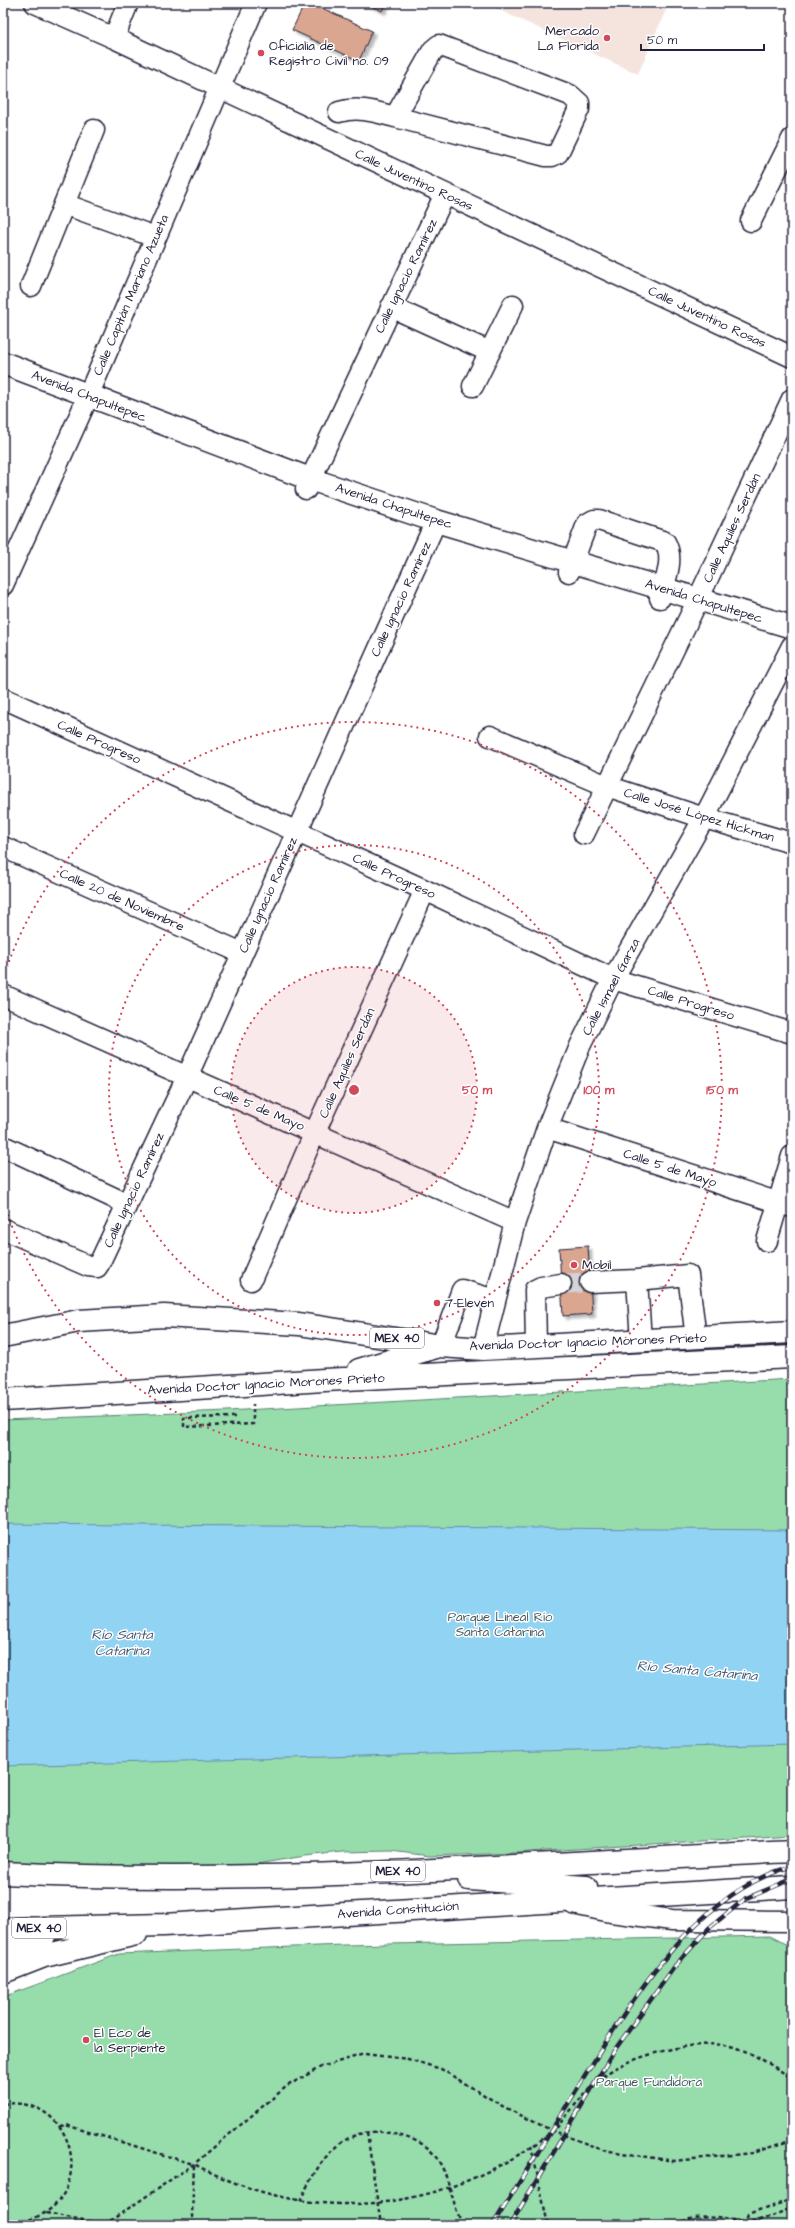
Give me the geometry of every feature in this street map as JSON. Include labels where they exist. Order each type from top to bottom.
[{"type":"main road","name":"Avenida Chapultepec","points":[[3,362],[86,402],[308,484],[434,526],[571,567],[696,604],[792,628]]},
{"type":"main road","points":[[3,376],[86,402]]},
{"type":"main road","points":[[696,604],[792,637]]},
{"type":"main road","name":"Avenida Doctor Ignacio Morones Prieto","points":[[3,1336],[80,1321],[164,1316],[300,1324],[441,1346],[483,1349],[792,1332]]},
{"type":"main road","points":[[324,1380],[441,1346]]},
{"type":"main road","name":"Avenida Doctor Ignacio Morones Prieto","points":[[3,1400],[324,1380],[792,1357]]},
{"type":"main road","name":"MEX 40","points":[[3,1873],[71,1876],[267,1877],[792,1851]]},
{"type":"main road","points":[[360,1873],[685,1893]]},
{"type":"main road","name":"Avenida Constitución","points":[[3,1929],[75,1926],[164,1925],[553,1900],[792,1887]]},
{"type":"main road","points":[[3,1972],[44,1956],[91,1944],[125,1938],[164,1925]]},
{"type":"main road","points":[[3,1949],[75,1926]]},
{"type":"street","name":"Calle Juventino Rosas","points":[[35,3],[219,87],[792,357]]},
{"type":"street","points":[[114,38],[128,3]]},
{"type":"street","name":"Calle Capitán Mariano Azueta","points":[[3,584],[86,402],[256,3]]},
{"type":"street","points":[[339,112],[348,109],[361,109],[552,156],[558,153],[579,110],[579,103],[570,95],[439,45],[433,50],[395,117]]},
{"type":"street","points":[[31,286],[94,130]]},
{"type":"street","points":[[751,221],[792,140]]},
{"type":"street","name":"Calle Ignacio Ramírez","points":[[308,484],[390,307],[445,194]]},
{"type":"street","points":[[64,204],[155,237]]},
{"type":"street","points":[[473,386],[513,305]]},
{"type":"street","points":[[390,307],[490,352]]},
{"type":"street","name":"Calle Aquiles Serdán","points":[[584,834],[696,604],[792,399]]},
{"type":"street","points":[[571,567],[587,524],[594,520],[599,520],[665,542],[669,549],[670,558],[662,593]]},
{"type":"street","name":"Calle Ignacio Ramírez","points":[[3,1230],[88,1266],[97,1267],[186,1077],[434,526]]},
{"type":"street","name":"Calle Ismael Garza","points":[[483,1349],[515,1222],[547,1128],[580,1046],[613,979],[704,818],[792,646]]},
{"type":"street","name":"Calle Progreso","points":[[3,698],[297,831],[613,979],[792,1033]]},
{"type":"street","name":"Calle José López Hickman","points":[[490,736],[607,786],[704,818],[792,843]]},
{"type":"street","name":"Calle 20 de Noviembre","points":[[3,847],[242,953]]},
{"type":"street","name":"Calle Aquiles Serdán","points":[[251,1280],[315,1132],[425,890]]},
{"type":"street","name":"Calle 5 de Mayo","points":[[3,995],[186,1077],[315,1132],[515,1222]]},
{"type":"street","name":"Calle 5 de Mayo","points":[[547,1128],[785,1205]]},
{"type":"street","points":[[3,1146],[127,1204]]},
{"type":"street","points":[[767,1241],[785,1205],[792,1156]]},
{"type":"street","points":[[590,1282],[637,1280],[688,1275],[696,1338]]},
{"type":"street","points":[[637,1280],[641,1341]]},
{"type":"street","points":[[536,1347],[535,1290],[541,1287],[561,1284]]},
{"type":"street","points":[[441,1346],[462,1290],[495,1300]]},
{"type":"street","points":[[553,1900],[612,1912],[672,1920],[788,1923]]},
{"type":"path","points":[[235,1417],[184,1418],[184,1427],[253,1424]]},
{"type":"path","points":[[60,2126],[66,2125],[194,2164],[237,2185],[300,2201],[313,2204],[378,2205],[466,2183],[553,2132],[584,2094],[607,2074],[640,2058],[684,2046],[729,2046],[754,2054],[792,2078]]},
{"type":"path","points":[[46,2213],[104,2225],[194,2164],[287,2086],[321,2067],[364,2054],[408,2059],[441,2069],[504,2107],[553,2132],[603,2150],[674,2161],[752,2153],[792,2140]]},
{"type":"path","points":[[3,2104],[12,2103],[30,2106],[46,2114],[60,2126],[68,2142],[72,2160],[71,2178],[64,2194],[52,2208],[37,2218],[20,2223],[3,2223]]},
{"type":"path","points":[[300,2201],[313,2174],[325,2157],[344,2141],[367,2133],[384,2132],[409,2138],[430,2150],[442,2166],[463,2225]]},
{"type":"path","points":[[367,2133],[381,2225]]},
{"type":"path","points":[[531,2146],[538,2170],[548,2225]]},
{"type":"path","points":[[194,2164],[195,2178],[192,2216],[194,2225]]},
{"type":"path","points":[[744,2225],[748,2215],[792,2199]]},
{"type":"path","points":[[676,2225],[682,2221],[707,2217],[752,2222],[792,2208]]},
{"type":"shaded area","name":"Mercado La Florida","points":[[484,3],[669,3],[638,74]]},
{"type":"green space","name":"Parque Lineal Río Santa Catarina","points":[[792,1379],[792,1835],[514,1853],[430,1856],[391,1851],[343,1852],[305,1856],[232,1868],[3,1865],[3,1420],[227,1411]]},
{"type":"green space","name":"Parque Fundidora","points":[[770,1936],[792,1947],[792,2225],[3,2225],[3,1997],[119,1954],[343,1945]]},
{"type":"water","name":"Río Santa Catarina","points":[[3,1524],[792,1530],[792,1744],[3,1766]]},
{"type":"building","points":[[305,3],[311,3],[372,31],[359,61],[292,30]]},
{"type":"building","points":[[365,3],[386,3],[382,11]]},
{"type":"building","name":"Mobil","points":[[588,1246],[592,1314],[563,1316],[559,1248]]},
{"type":"tunnel","points":[[561,1284],[590,1282]]},
{"type":"railway","points":[[493,2225],[597,2056],[641,1989],[666,1956],[693,1927],[723,1901],[756,1881],[792,1866]]},
{"type":"railway","points":[[510,2225],[616,2048],[675,1966],[709,1928],[745,1899],[792,1879]]},
{"type":"place","name":"Mercado La Florida","points":[[607,38]]},
{"type":"place","name":"Oficialia de Registro Civil no. 09","points":[[261,53]]},
{"type":"place","name":"Mobil","points":[[574,1265]]},
{"type":"place","name":"7-Eleven","points":[[437,1303]]},
{"type":"place","name":"El Eco de la Serpiente","points":[[86,2040]]}]
